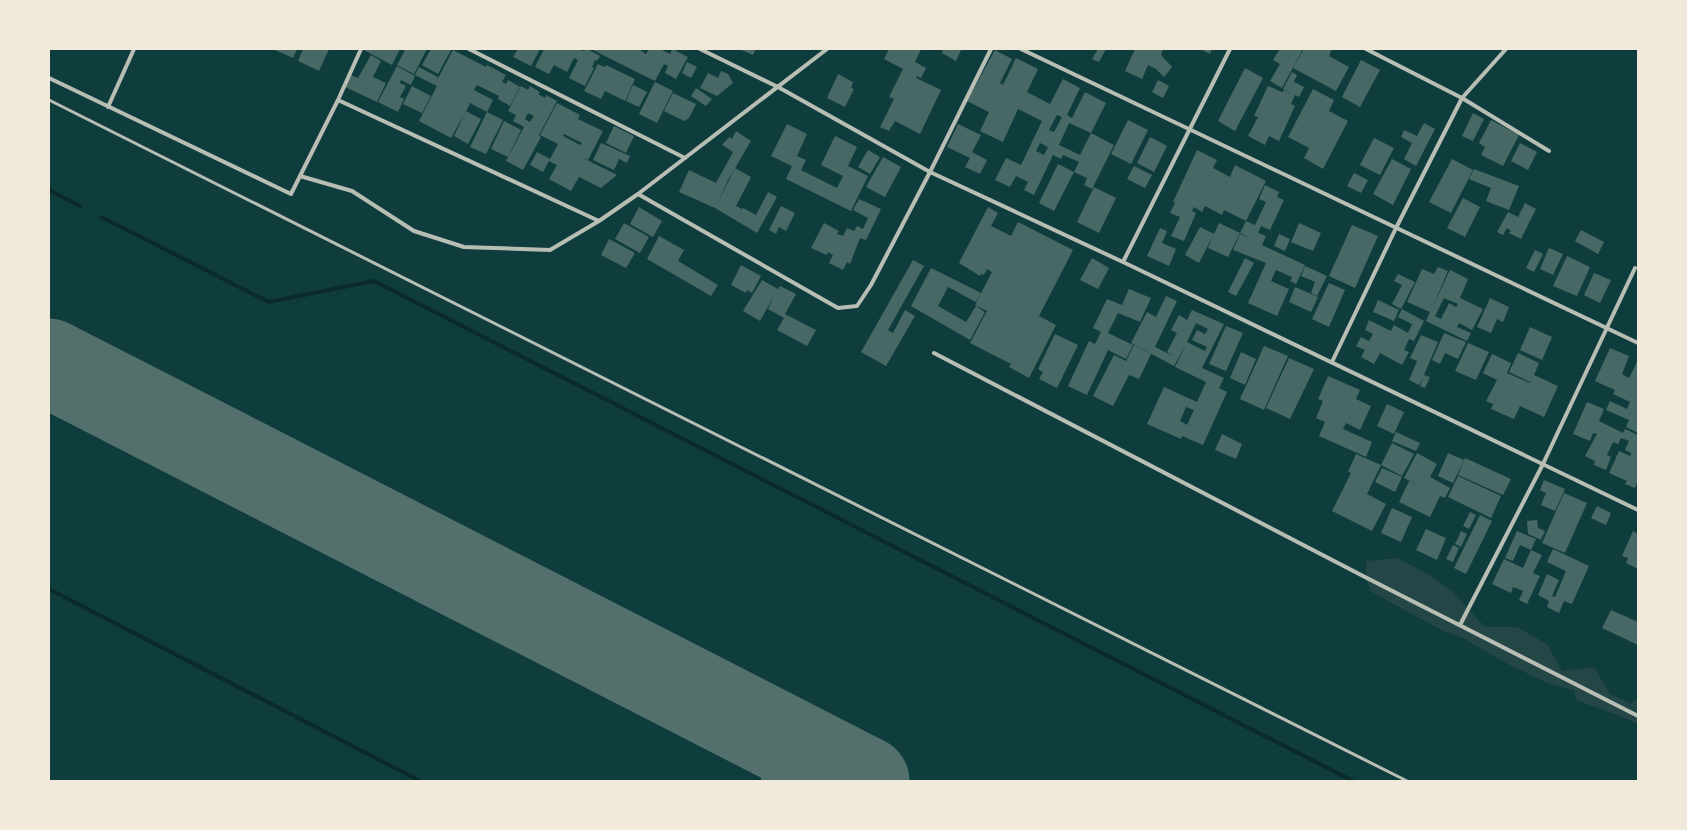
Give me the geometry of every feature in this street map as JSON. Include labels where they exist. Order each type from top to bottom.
[{"type":"street","points":[[108,107],[134,49]]},
{"type":"street","points":[[49,78],[291,194],[338,100],[361,49]]},
{"type":"street","points":[[469,49],[685,158]]},
{"type":"street","points":[[700,49],[778,87],[930,172],[1123,262],[1638,510]]},
{"type":"street","points":[[300,176],[352,191],[414,231],[464,248],[550,250],[599,222],[638,194],[827,49]]},
{"type":"street","points":[[638,194],[838,308],[857,306],[871,285],[930,172],[991,49]]},
{"type":"street","points":[[1021,49],[1638,343]]},
{"type":"street","points":[[1123,262],[1230,49]]},
{"type":"street","points":[[1366,49],[1462,98],[1549,151]]},
{"type":"street","points":[[1332,362],[1396,228],[1462,98],[1506,49]]},
{"type":"street","points":[[338,100],[599,222]]},
{"type":"street","points":[[1460,625],[1543,464],[1635,268]]},
{"type":"street","points":[[934,353],[1638,716]]},
{"type":"lane","points":[[49,100],[1407,781]]},
{"type":"shaded area","points":[[1398,558],[1431,576],[1452,591],[1485,627],[1517,627],[1547,644],[1562,671],[1594,667],[1610,694],[1630,703],[1638,699],[1638,725],[1623,717],[1577,700],[1574,690],[1549,684],[1506,663],[1461,637],[1445,632],[1370,591],[1366,577],[1366,561]]},
{"type":"building","points":[[273,49],[297,49],[293,58]]},
{"type":"building","points":[[303,49],[329,49],[319,71],[298,61]]},
{"type":"building","points":[[362,49],[400,49],[392,65]]},
{"type":"building","points":[[402,49],[427,49],[414,74],[397,65],[405,50]]},
{"type":"building","points":[[431,49],[451,50],[438,74],[422,65]]},
{"type":"building","points":[[518,49],[540,49],[531,66],[513,57]]},
{"type":"building","points":[[544,49],[579,49],[583,51],[587,49],[600,56],[597,61],[595,60],[592,67],[594,68],[585,86],[569,78],[578,60],[574,58],[567,72],[554,65],[549,74],[535,67]]},
{"type":"building","points":[[591,49],[639,49],[646,54],[649,49],[660,49],[670,54],[672,49],[688,57],[676,79],[665,73],[668,66],[664,64],[655,81]]},
{"type":"building","points":[[739,49],[756,49],[753,55]]},
{"type":"building","points":[[889,49],[921,49],[915,62],[926,68],[921,78],[917,76],[916,78],[941,90],[920,134],[895,121],[889,131],[880,127],[894,99],[889,97],[903,69],[884,59]]},
{"type":"building","points":[[941,49],[961,50],[956,61],[942,53],[943,50]]},
{"type":"building","points":[[1098,49],[1106,49],[1099,62],[1092,59]]},
{"type":"building","points":[[1135,49],[1163,49],[1161,55],[1172,67],[1164,77],[1156,69],[1148,65],[1142,79],[1125,71]]},
{"type":"building","points":[[1200,49],[1212,49],[1210,54]]},
{"type":"building","points":[[1280,49],[1303,49],[1282,88],[1270,81],[1280,64],[1273,60]]},
{"type":"building","points":[[1304,49],[1332,49],[1329,56],[1349,67],[1336,91],[1293,68]]},
{"type":"building","points":[[453,50],[486,67],[487,65],[506,75],[502,82],[506,84],[508,80],[520,87],[510,106],[498,99],[499,96],[477,85],[474,90],[493,100],[487,112],[468,102],[470,104],[451,138],[419,121],[437,86],[415,75],[419,67],[438,77],[436,82]]},
{"type":"building","points":[[995,50],[1012,59],[1000,83],[1003,85],[1016,58],[1038,69],[1027,92],[1050,104],[1063,79],[1080,88],[1067,115],[1072,118],[1085,92],[1106,103],[1091,133],[1114,145],[1092,189],[1084,185],[1087,178],[1074,172],[1079,162],[1063,155],[1061,159],[1053,155],[1034,195],[1024,190],[1028,182],[1016,176],[1010,187],[995,180],[1006,158],[1021,165],[1042,121],[1018,109],[1003,142],[980,131],[989,112],[967,101]],"holes":[[[1057,115],[1062,117],[1054,132],[1049,130]],[[1069,123],[1091,133],[1080,155],[1059,145]],[[1040,143],[1048,147],[1044,155],[1036,151]]]},
{"type":"building","points":[[371,55],[381,61],[373,77],[386,83],[377,102],[345,87],[351,75],[358,78]]},
{"type":"building","points":[[1361,60],[1380,70],[1360,107],[1342,97]]},
{"type":"building","points":[[687,62],[697,67],[691,78],[682,73]]},
{"type":"building","points":[[598,64],[605,67],[606,65],[635,79],[625,101],[605,91],[601,99],[584,91]]},
{"type":"building","points":[[397,66],[415,76],[411,85],[401,80],[400,83],[406,86],[400,97],[404,99],[398,112],[378,102]]},
{"type":"building","points":[[1245,68],[1263,78],[1235,131],[1218,121]]},
{"type":"building","points":[[721,71],[728,74],[733,83],[717,96],[700,88],[708,73],[718,78]]},
{"type":"building","points":[[1292,72],[1297,75],[1294,82],[1304,87],[1299,97],[1295,95],[1291,104],[1295,106],[1279,141],[1269,136],[1265,145],[1248,136],[1258,117],[1254,116],[1268,86],[1282,92],[1284,90],[1293,94],[1283,89]]},
{"type":"building","points":[[838,74],[853,82],[851,88],[854,89],[845,107],[827,98]]},
{"type":"building","points":[[1158,80],[1169,86],[1163,98],[1152,92]]},
{"type":"building","points":[[655,82],[673,91],[657,123],[639,114]]},
{"type":"building","points":[[633,85],[647,92],[639,107],[626,101]]},
{"type":"building","points":[[412,86],[431,96],[422,113],[403,104]]},
{"type":"building","points":[[521,86],[528,90],[530,86],[540,92],[538,94],[545,98],[546,95],[557,101],[539,135],[541,137],[523,170],[506,161],[524,127],[513,121],[516,115],[508,111]],"holes":[[[528,113],[534,116],[530,122],[525,119]]]},
{"type":"building","points":[[696,88],[712,99],[706,106],[691,96]]},
{"type":"building","points":[[1313,89],[1334,100],[1329,111],[1348,121],[1323,169],[1304,158],[1309,148],[1288,137]]},
{"type":"building","points":[[673,93],[696,104],[689,118],[684,121],[664,111]]},
{"type":"building","points":[[557,103],[580,115],[578,119],[603,131],[588,160],[579,156],[617,175],[601,188],[579,177],[571,191],[549,179],[557,165],[549,161],[543,172],[530,165],[537,152],[550,159],[558,144],[540,135]],"holes":[[[564,134],[582,143],[580,145],[563,136]]]},
{"type":"building","points":[[466,111],[481,119],[468,144],[454,136]]},
{"type":"building","points":[[487,112],[503,120],[486,154],[470,147]]},
{"type":"building","points":[[1473,113],[1484,119],[1473,141],[1462,136]]},
{"type":"building","points":[[1128,120],[1148,130],[1131,164],[1111,154]]},
{"type":"building","points":[[1491,120],[1519,135],[1503,166],[1481,155],[1485,147],[1479,143]]},
{"type":"building","points":[[504,121],[521,130],[508,157],[491,149]]},
{"type":"building","points":[[1424,123],[1435,129],[1416,166],[1404,159],[1412,143],[1401,137],[1404,130],[1417,136]]},
{"type":"building","points":[[787,124],[807,134],[797,156],[806,160],[801,170],[837,188],[843,176],[821,165],[835,136],[857,147],[848,166],[868,176],[851,211],[786,179],[792,166],[771,156]]},
{"type":"building","points":[[958,124],[981,135],[972,152],[987,160],[980,174],[965,167],[970,158],[947,147]]},
{"type":"building","points":[[614,126],[634,136],[626,153],[606,143]]},
{"type":"building","points":[[736,131],[751,141],[735,168],[751,177],[736,206],[742,209],[739,215],[743,208],[756,215],[768,192],[777,197],[757,233],[715,208],[679,192],[689,170],[716,183],[733,152],[722,145],[729,137],[732,139]],"holes":[[[735,169],[717,204],[728,180]]]},
{"type":"building","points":[[1150,137],[1167,146],[1154,172],[1137,163]]},
{"type":"building","points":[[1374,138],[1394,148],[1380,175],[1360,165]]},
{"type":"building","points":[[601,143],[630,156],[627,163],[619,159],[614,170],[593,160]]},
{"type":"building","points":[[1520,143],[1537,152],[1528,170],[1511,161]]},
{"type":"building","points":[[868,150],[880,157],[870,174],[858,167]]},
{"type":"building","points":[[1197,150],[1217,160],[1213,168],[1230,177],[1235,165],[1266,181],[1246,221],[1224,210],[1222,215],[1205,206],[1202,212],[1194,207],[1192,211],[1196,213],[1184,241],[1171,236],[1180,217],[1170,213],[1175,203],[1173,202]]},
{"type":"building","points":[[883,157],[901,167],[885,197],[866,187]]},
{"type":"building","points":[[1392,159],[1411,169],[1393,205],[1373,194]]},
{"type":"building","points":[[1452,159],[1473,170],[1451,213],[1429,202]]},
{"type":"building","points":[[1058,164],[1074,172],[1054,211],[1039,203]]},
{"type":"building","points":[[1134,166],[1152,175],[1145,188],[1127,179]]},
{"type":"building","points":[[1474,169],[1519,186],[1509,210],[1486,201],[1491,188],[1469,179]]},
{"type":"building","points":[[1354,173],[1368,180],[1361,193],[1347,186]]},
{"type":"building","points":[[1265,185],[1279,192],[1277,197],[1284,200],[1270,230],[1261,226],[1258,233],[1266,236],[1262,245],[1305,265],[1296,284],[1290,281],[1292,277],[1276,270],[1271,281],[1289,289],[1277,316],[1248,303],[1266,263],[1233,250],[1240,234],[1253,240],[1240,233],[1246,221],[1255,225],[1266,202],[1259,199]]},
{"type":"building","points":[[1094,187],[1116,198],[1099,233],[1077,222]]},
{"type":"building","points":[[1463,198],[1480,207],[1465,237],[1447,228]]},
{"type":"building","points":[[859,199],[881,209],[866,240],[860,238],[850,264],[847,262],[843,270],[829,263],[833,255],[828,252],[827,255],[811,248],[824,223],[839,231],[837,234],[843,236],[847,228],[854,231],[857,226],[863,229],[868,218],[853,210]]},
{"type":"building","points":[[1525,203],[1536,209],[1521,239],[1509,233],[1511,231],[1507,228],[1503,235],[1497,232],[1508,212],[1518,217]]},
{"type":"building","points":[[781,206],[795,213],[786,231],[779,227],[776,234],[769,230]]},
{"type":"building","points":[[639,207],[662,221],[653,237],[630,224]]},
{"type":"building","points":[[988,207],[998,213],[991,226],[1011,236],[1018,222],[1073,250],[1039,316],[1056,325],[1029,378],[1009,367],[1011,364],[970,343],[987,311],[975,305],[992,272],[987,269],[984,275],[981,274],[980,276],[959,263]]},
{"type":"building","points":[[624,223],[649,237],[640,253],[615,239]]},
{"type":"building","points":[[1219,223],[1240,233],[1228,257],[1208,248],[1213,236],[1199,263],[1185,255],[1200,227],[1214,234]]},
{"type":"building","points":[[1299,223],[1321,233],[1313,251],[1291,242]]},
{"type":"building","points":[[1352,225],[1378,236],[1355,288],[1329,276]]},
{"type":"building","points":[[1160,228],[1167,231],[1162,243],[1176,249],[1169,266],[1147,256]]},
{"type":"building","points":[[1581,230],[1604,242],[1598,254],[1575,241]]},
{"type":"building","points":[[1279,234],[1290,239],[1285,251],[1274,246]]},
{"type":"building","points":[[659,236],[684,250],[678,261],[718,285],[711,296],[647,259]]},
{"type":"building","points":[[609,239],[635,253],[626,268],[601,255]]},
{"type":"building","points":[[1549,248],[1563,254],[1553,275],[1540,269]]},
{"type":"building","points":[[1535,250],[1543,254],[1534,272],[1526,268]]},
{"type":"building","points":[[1567,256],[1590,267],[1577,296],[1553,286]]},
{"type":"building","points":[[1092,258],[1109,268],[1098,289],[1080,280]]},
{"type":"building","points":[[1245,258],[1254,263],[1236,296],[1228,292]]},
{"type":"building","points":[[913,260],[924,266],[888,330],[893,333],[905,310],[915,316],[886,366],[861,352]]},
{"type":"building","points":[[741,265],[761,276],[752,293],[747,290],[746,293],[731,285]]},
{"type":"building","points":[[1305,266],[1327,276],[1317,296],[1311,293],[1315,282],[1301,276]]},
{"type":"building","points":[[1438,267],[1448,271],[1432,308],[1450,270],[1468,279],[1460,298],[1483,309],[1472,330],[1459,323],[1457,327],[1471,333],[1467,341],[1426,321],[1430,312],[1407,302],[1422,269],[1434,274]],"holes":[[[1444,298],[1458,304],[1456,307],[1449,303],[1441,319],[1435,316]]]},
{"type":"building","points":[[931,268],[981,293],[976,302],[948,287],[938,306],[966,322],[976,306],[985,312],[970,340],[911,306]]},
{"type":"building","points":[[1594,273],[1611,280],[1600,303],[1584,295]]},
{"type":"building","points":[[1398,274],[1415,282],[1401,309],[1392,304],[1402,285],[1394,281]]},
{"type":"building","points":[[762,280],[778,289],[780,286],[796,294],[785,314],[816,330],[807,346],[777,330],[784,318],[768,309],[774,296],[760,321],[743,311]]},
{"type":"building","points":[[1329,283],[1345,290],[1329,327],[1312,319]]},
{"type":"building","points":[[1295,287],[1318,297],[1311,312],[1289,302]]},
{"type":"building","points":[[1129,289],[1151,298],[1140,322],[1118,313],[1108,333],[1133,345],[1126,359],[1108,350],[1087,395],[1068,386],[1089,341],[1095,344],[1101,332],[1093,328],[1107,299],[1122,305]]},
{"type":"building","points":[[1166,296],[1177,301],[1155,347],[1173,356],[1167,352],[1177,333],[1171,330],[1179,315],[1187,320],[1192,310],[1224,324],[1202,368],[1224,378],[1219,388],[1227,392],[1203,445],[1182,436],[1181,439],[1147,424],[1164,387],[1197,402],[1206,382],[1175,367],[1186,345],[1174,366],[1131,343],[1147,312],[1156,317]],"holes":[[[1196,323],[1208,329],[1205,334],[1197,330],[1192,340],[1207,347],[1205,351],[1187,342]],[[1186,407],[1194,410],[1187,425],[1180,421]]]},
{"type":"building","points":[[1490,298],[1509,307],[1503,322],[1497,319],[1491,333],[1477,327]]},
{"type":"building","points":[[1378,300],[1399,310],[1394,321],[1373,312]]},
{"type":"building","points":[[1402,309],[1424,321],[1414,341],[1409,339],[1404,350],[1409,352],[1402,365],[1380,353],[1374,364],[1361,357],[1365,350],[1356,346],[1361,337],[1369,341],[1373,334],[1365,330],[1369,320],[1391,331],[1394,325],[1408,333],[1412,324],[1398,317]]},
{"type":"building","points":[[1226,326],[1243,333],[1226,371],[1209,364]]},
{"type":"building","points":[[1530,327],[1552,337],[1542,360],[1520,350]]},
{"type":"building","points":[[1444,333],[1466,342],[1458,359],[1445,353],[1440,364],[1432,360]]},
{"type":"building","points":[[1055,334],[1078,345],[1057,388],[1039,379],[1043,372],[1038,369]]},
{"type":"building","points":[[1421,335],[1438,342],[1424,375],[1430,377],[1425,388],[1420,386],[1423,378],[1419,385],[1409,380],[1417,361],[1410,358]]},
{"type":"building","points":[[1468,343],[1489,352],[1476,380],[1455,371]]},
{"type":"building","points":[[1134,345],[1151,354],[1139,379],[1129,375],[1113,406],[1093,396],[1114,355],[1126,361]]},
{"type":"building","points":[[1264,346],[1288,356],[1264,410],[1240,399]]},
{"type":"building","points":[[1610,348],[1629,356],[1622,374],[1629,378],[1638,360],[1638,433],[1626,427],[1629,420],[1606,410],[1610,401],[1627,409],[1630,402],[1613,394],[1615,390],[1595,381]]},
{"type":"building","points":[[1241,352],[1256,359],[1245,385],[1230,378]]},
{"type":"building","points":[[1518,353],[1539,363],[1534,375],[1558,386],[1544,417],[1520,406],[1514,419],[1491,409],[1498,393],[1493,404],[1486,401],[1497,380],[1483,373],[1492,354],[1511,363],[1507,373],[1530,383],[1533,376],[1530,382],[1509,372]]},
{"type":"building","points":[[1289,358],[1314,369],[1290,419],[1266,408]]},
{"type":"building","points":[[1328,376],[1360,390],[1356,399],[1371,406],[1360,430],[1346,423],[1343,429],[1372,442],[1366,457],[1319,436],[1325,422],[1316,418],[1323,401],[1318,399]]},
{"type":"building","points":[[1587,402],[1604,409],[1599,421],[1623,433],[1625,429],[1638,435],[1638,480],[1635,488],[1625,484],[1627,481],[1609,473],[1619,451],[1630,456],[1631,453],[1625,450],[1629,441],[1621,438],[1618,444],[1613,442],[1607,455],[1611,457],[1606,470],[1594,465],[1595,461],[1585,456],[1597,434],[1593,433],[1590,441],[1573,434]]},
{"type":"building","points":[[1387,404],[1404,412],[1394,434],[1377,426]]},
{"type":"building","points":[[1396,432],[1420,443],[1416,451],[1392,441]]},
{"type":"building","points":[[1222,434],[1242,444],[1236,459],[1215,450]]},
{"type":"building","points":[[1392,443],[1414,454],[1402,476],[1381,465]]},
{"type":"building","points":[[1417,453],[1437,464],[1430,477],[1450,488],[1445,498],[1440,496],[1430,517],[1399,502],[1409,481],[1420,486],[1404,478]]},
{"type":"building","points":[[1448,453],[1464,460],[1453,483],[1438,476]]},
{"type":"building","points":[[1356,454],[1381,465],[1367,494],[1386,504],[1372,531],[1332,511],[1351,473],[1348,472]]},
{"type":"building","points":[[1465,458],[1511,479],[1503,495],[1458,475]]},
{"type":"building","points":[[1382,468],[1402,477],[1395,492],[1375,482]]},
{"type":"building","points":[[1458,476],[1501,496],[1491,518],[1448,497]]},
{"type":"building","points":[[1544,480],[1565,489],[1555,511],[1541,505],[1546,493],[1540,490]]},
{"type":"building","points":[[1564,493],[1587,503],[1565,553],[1542,543]]},
{"type":"building","points":[[1597,506],[1611,513],[1606,525],[1591,518]]},
{"type":"building","points":[[1392,508],[1412,517],[1401,542],[1381,533]]},
{"type":"building","points":[[1470,512],[1476,515],[1469,529],[1463,526]]},
{"type":"building","points":[[1480,515],[1492,521],[1466,574],[1454,568]]},
{"type":"building","points":[[1537,520],[1538,528],[1545,531],[1541,540],[1528,534],[1527,521]]},
{"type":"building","points":[[1426,529],[1446,538],[1437,560],[1416,550]]},
{"type":"building","points":[[1461,531],[1467,534],[1461,547],[1455,544]]},
{"type":"building","points":[[1517,531],[1536,539],[1531,550],[1520,545],[1513,561],[1505,558]]},
{"type":"building","points":[[1633,531],[1638,534],[1638,569],[1626,563],[1628,558],[1622,556]]},
{"type":"building","points":[[1453,545],[1459,548],[1453,562],[1446,559]]},
{"type":"building","points":[[1553,549],[1589,566],[1572,604],[1564,601],[1559,613],[1547,607],[1549,601],[1538,595],[1547,574],[1559,580],[1552,596],[1555,597],[1566,571],[1547,562]]},
{"type":"building","points":[[1531,550],[1542,555],[1533,573],[1540,576],[1527,604],[1519,600],[1523,591],[1513,587],[1511,593],[1492,584],[1504,559],[1523,568]]},
{"type":"building","points":[[1611,610],[1638,622],[1638,645],[1602,628]]},
{"type":"waterway","points":[[49,190],[80,206]]},
{"type":"waterway","points":[[101,217],[269,302],[374,281],[1353,781]]},
{"type":"waterway","points":[[49,589],[420,781]]},
{"type":"taxiway","points":[[769,732],[777,743],[782,755],[783,768],[779,781]]},
{"type":"taxiway","points":[[780,778],[796,766],[808,762],[828,762]]},
{"type":"runway","points":[[49,363],[865,781]]}]
